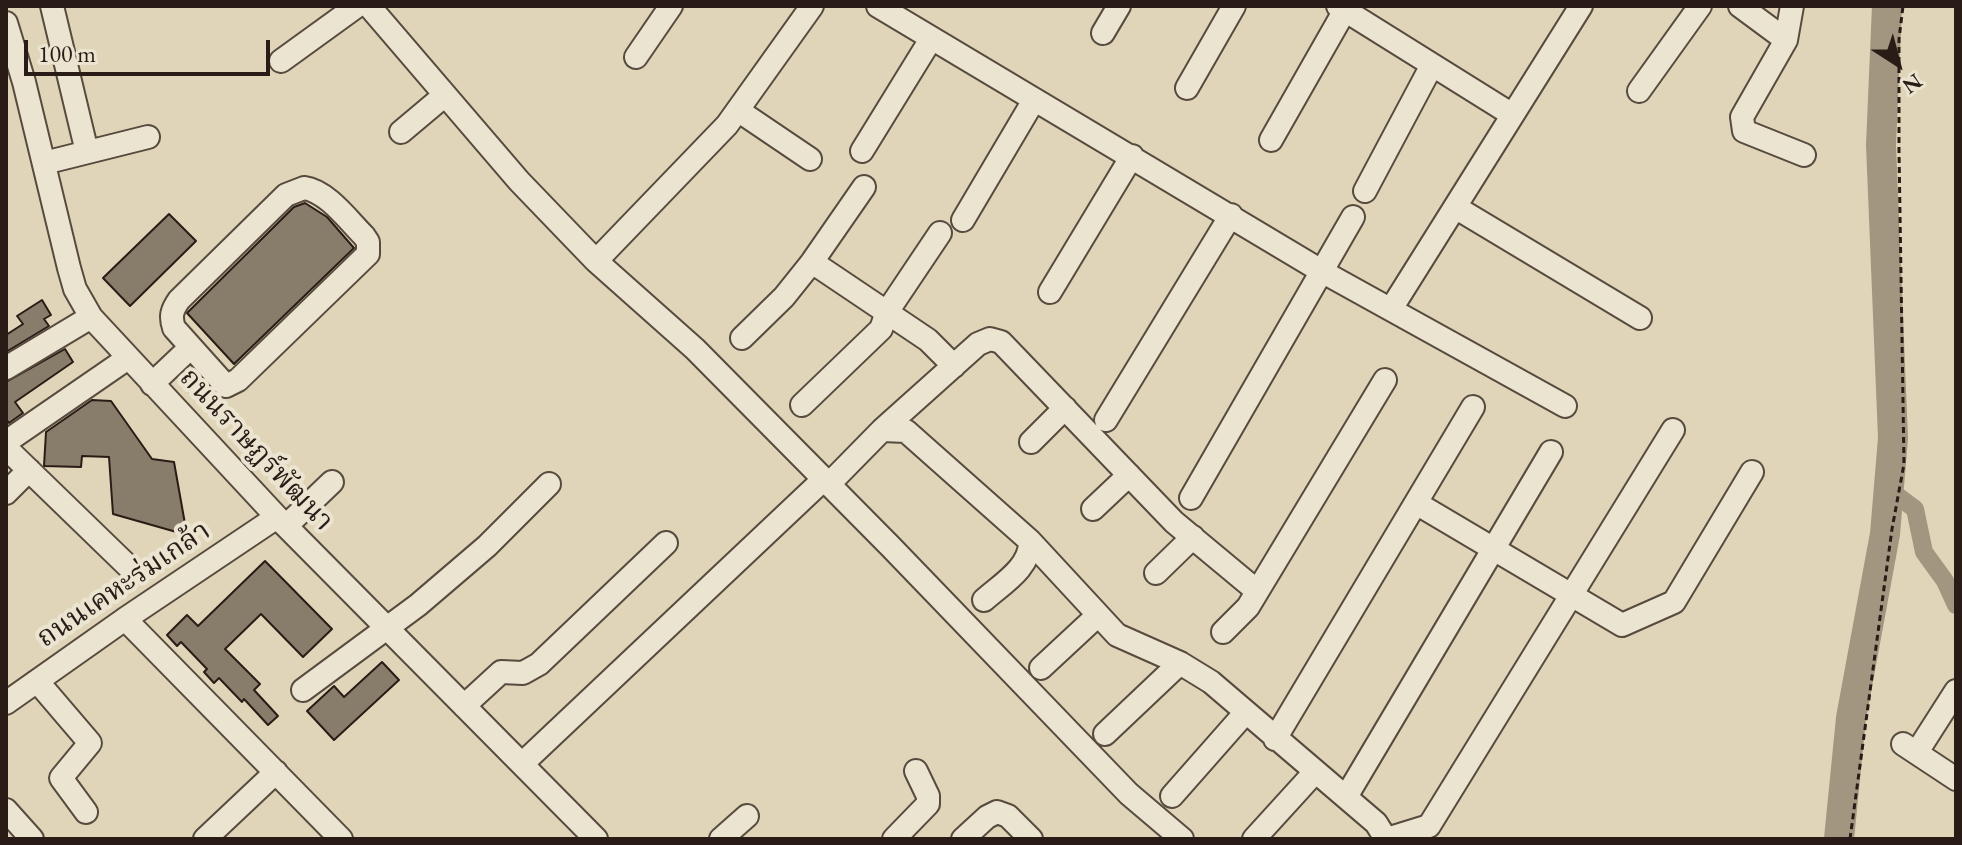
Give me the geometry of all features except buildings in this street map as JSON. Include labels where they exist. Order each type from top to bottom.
[{"type":"street","points":[[52,6],[87,152]]},
{"type":"street","points":[[281,61],[357,6]]},
{"type":"street","points":[[369,6],[519,181],[596,261],[695,349],[1129,794],[1182,839]]},
{"type":"street","points":[[636,57],[671,6]]},
{"type":"street","points":[[596,261],[739,111],[812,6]]},
{"type":"street","points":[[878,6],[1323,272],[1565,406]]},
{"type":"street","points":[[1103,33],[1119,6]]},
{"type":"street","points":[[1187,88],[1234,6]]},
{"type":"street","points":[[1391,309],[1581,6]]},
{"type":"street","points":[[1639,91],[1700,6]]},
{"type":"street","points":[[1740,6],[1786,40]]},
{"type":"street","points":[[1792,6],[1786,40],[1742,117],[1741,124],[1744,131],[1804,155]]},
{"type":"street","points":[[1271,140],[1341,8],[1511,114]]},
{"type":"street","name":"ถนนราษฏร์พัฒนา","points":[[6,23],[24,82],[69,268],[82,304],[91,317],[282,522],[596,839]]},
{"type":"street","points":[[862,151],[931,39]]},
{"type":"street","points":[[1365,191],[1432,65]]},
{"type":"street","points":[[401,132],[445,95]]},
{"type":"street","points":[[963,220],[1034,100]]},
{"type":"street","points":[[739,111],[810,159]]},
{"type":"street","points":[[44,163],[148,137]]},
{"type":"street","points":[[1050,292],[1132,156]]},
{"type":"street","points":[[742,338],[784,297],[864,187]]},
{"type":"street","points":[[314,189],[368,242],[368,254],[232,385],[226,386],[190,348],[174,328],[172,309],[286,195],[295,190],[314,189]]},
{"type":"street","points":[[1455,207],[1640,318]]},
{"type":"street","points":[[1106,420],[1231,215]]},
{"type":"street","points":[[1191,498],[1353,217]]},
{"type":"street","points":[[802,405],[881,329],[887,312],[940,233]]},
{"type":"street","points":[[812,262],[928,340],[954,366]]},
{"type":"street","points":[[6,368],[91,317]]},
{"type":"street","points":[[523,763],[882,430],[978,344],[990,339],[1001,342],[1129,475],[1193,537],[1257,591]]},
{"type":"street","points":[[152,384],[190,348]]},
{"type":"street","points":[[128,358],[6,445],[134,572]]},
{"type":"street","points":[[1223,632],[1248,607],[1385,380]]},
{"type":"street","points":[[1275,739],[1473,407]]},
{"type":"street","points":[[1031,442],[1065,408]]},
{"type":"street","points":[[882,430],[906,431],[1030,541],[1117,635],[1180,663],[1211,682],[1346,797],[1381,836],[1429,826],[1673,430]]},
{"type":"street","points":[[1346,797],[1551,452]]},
{"type":"street","points":[[6,493],[29,470]]},
{"type":"street","points":[[1416,503],[1622,625],[1674,602],[1752,472]]},
{"type":"street","points":[[1093,509],[1129,475]]},
{"type":"street","name":"ถนนเคหะร่มเกล้า","points":[[6,703],[125,619],[282,522],[332,482]]},
{"type":"street","points":[[303,690],[388,629],[487,546],[549,484]]},
{"type":"street","points":[[1156,573],[1193,537]]},
{"type":"street","points":[[984,600],[1024,564],[1030,553],[1030,541]]},
{"type":"street","points":[[464,706],[501,672],[523,673],[539,664],[666,543]]},
{"type":"street","points":[[1041,668],[1097,616]]},
{"type":"street","points":[[125,619],[341,839]]},
{"type":"street","points":[[1105,734],[1180,663]]},
{"type":"street","points":[[37,681],[90,743],[61,778],[86,812]]},
{"type":"street","points":[[1956,691],[1910,748],[1956,779]]},
{"type":"street","points":[[1172,796],[1246,712]]},
{"type":"street","points":[[894,839],[928,804],[928,796],[916,771]]},
{"type":"street","points":[[205,839],[276,772]]},
{"type":"street","points":[[1254,839],[1315,772]]},
{"type":"street","points":[[963,839],[997,812],[1008,816],[1031,839]]},
{"type":"street","points":[[721,839],[747,816]]},
{"type":"path","points":[[1850,839],[1892,529],[1904,464],[1899,151],[1899,39],[1903,6]]},
{"type":"waterway","points":[[1839,839],[1851,718],[1885,534],[1893,438],[1881,145],[1887,6]]},
{"type":"waterway","points":[[1888,489],[1915,509],[1924,552],[1945,581],[1956,605]]}]
